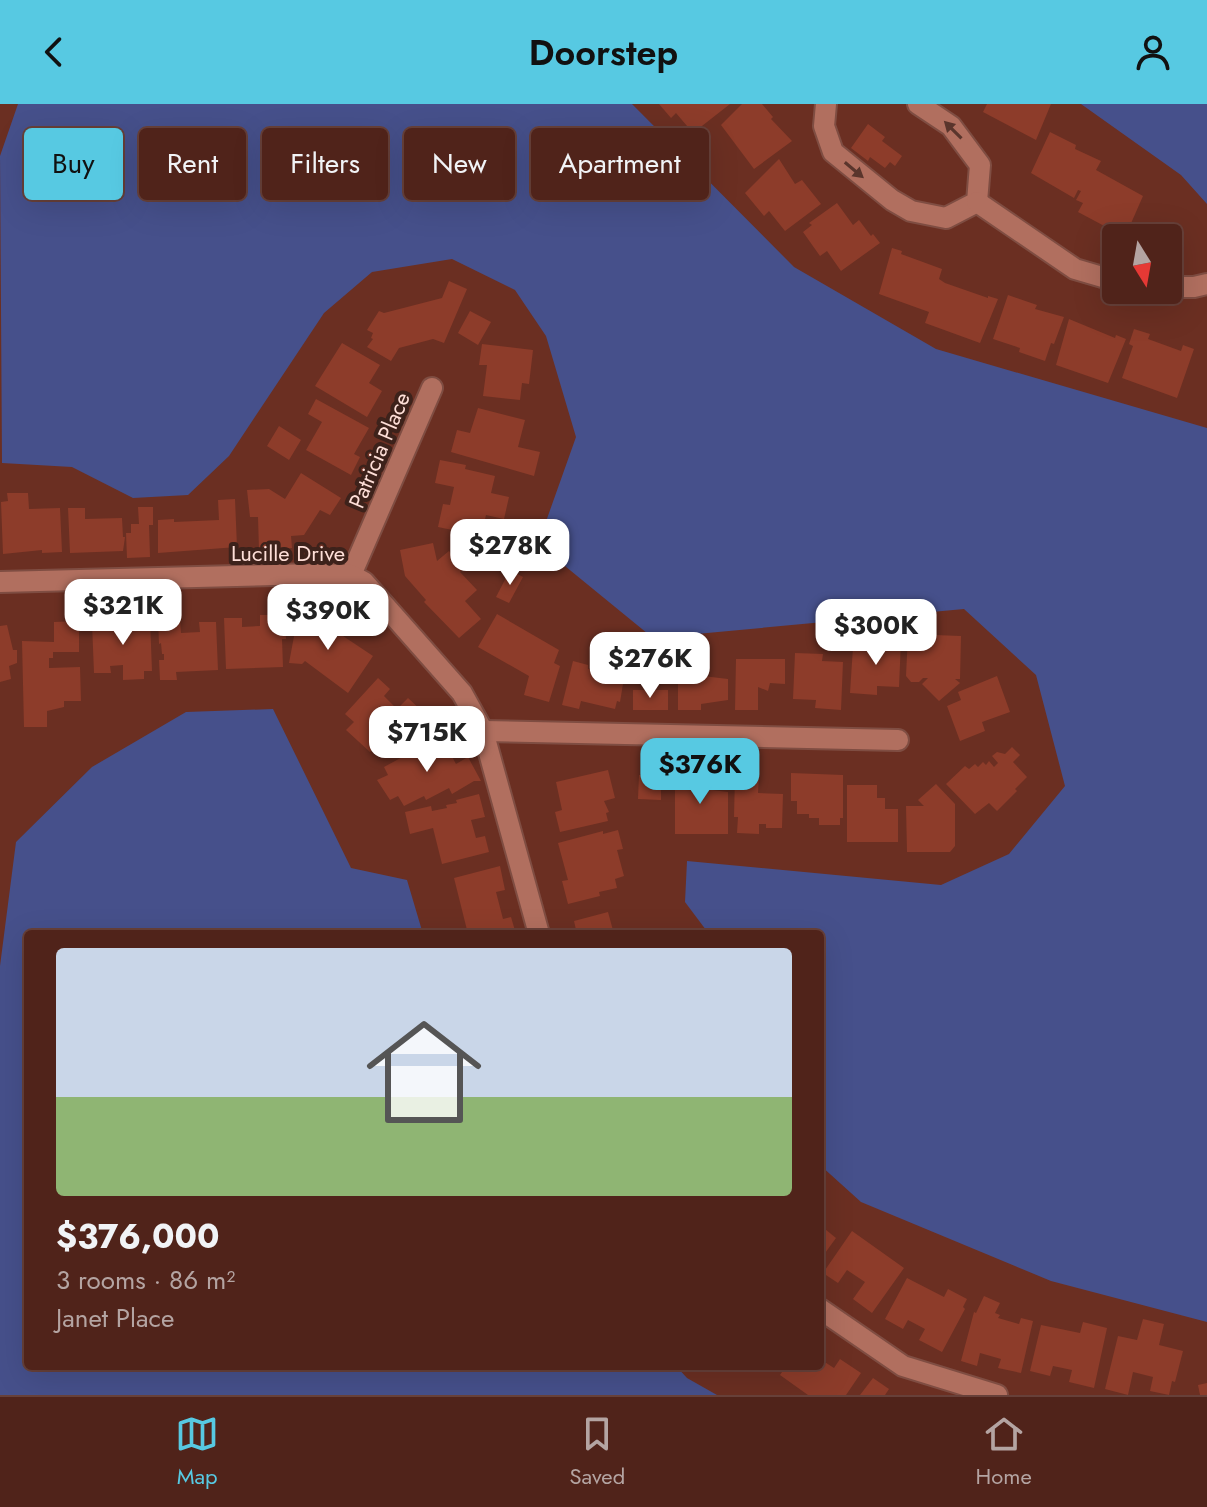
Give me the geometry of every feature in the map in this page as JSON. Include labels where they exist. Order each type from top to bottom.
[{"type":"street","points":[[826,104],[824,126],[833,152],[892,200],[911,211],[946,218],[977,202]]},
{"type":"street","points":[[918,104],[951,126],[980,165],[977,202]]},
{"type":"street","points":[[977,202],[1075,269],[1102,277]]},
{"type":"street","points":[[1182,287],[1207,284]]},
{"type":"street","name":"Patricia Place","points":[[351,575],[432,388]]},
{"type":"street","name":"Lucille Drive","points":[[0,582],[351,575],[364,582],[462,693],[483,731],[538,930]]},
{"type":"street","points":[[483,731],[898,740]]},
{"type":"street","points":[[824,1312],[903,1366],[997,1395]]},
{"type":"shaded area","points":[[18,104],[632,104],[656,128],[531,128],[531,200],[709,200],[709,181],[794,267],[936,349],[1207,428],[1207,1322],[1051,1281],[861,1202],[824,1169],[824,930],[706,930],[685,902],[687,861],[941,885],[1009,854],[1065,786],[1036,675],[964,609],[653,638],[538,544],[576,437],[546,336],[515,290],[452,259],[372,272],[324,313],[229,456],[188,495],[133,498],[72,467],[2,463],[0,156]]},
{"type":"shaded area","points":[[1081,104],[1207,104],[1207,204],[1181,175]]},
{"type":"shaded area","points":[[273,709],[351,868],[407,880],[422,930],[24,930],[24,1370],[680,1370],[687,1378],[717,1395],[0,1395],[0,966],[16,842],[92,767],[186,712]]},
{"type":"building","points":[[659,104],[730,104],[699,128],[689,128],[676,113],[671,118]]},
{"type":"building","points":[[742,104],[762,104],[773,117],[771,119],[792,141],[754,169],[721,125]]},
{"type":"building","points":[[987,104],[1051,104],[1036,140],[983,112]]},
{"type":"building","points":[[868,124],[885,137],[882,141],[902,156],[895,166],[890,162],[885,168],[870,157],[868,161],[851,148]]},
{"type":"building","points":[[1050,132],[1076,145],[1075,149],[1101,161],[1096,170],[1143,196],[1131,224],[1102,225],[1078,212],[1083,203],[1076,200],[1081,191],[1078,190],[1074,198],[1031,173]]},
{"type":"building","points":[[779,159],[795,184],[802,180],[821,204],[785,231],[769,211],[764,216],[745,193]]},
{"type":"building","points":[[837,203],[853,225],[859,220],[880,243],[841,271],[827,251],[820,256],[803,232],[812,225],[809,223]]},
{"type":"building","points":[[892,248],[942,269],[939,279],[945,283],[998,299],[980,343],[925,323],[929,312],[879,294]]},
{"type":"building","points":[[449,281],[467,289],[444,343],[433,339],[399,348],[391,361],[367,347],[373,333],[367,330],[379,311],[384,313],[442,298]]},
{"type":"building","points":[[1008,295],[1037,305],[1035,309],[1064,317],[1045,361],[993,339]]},
{"type":"building","points":[[470,311],[491,322],[478,345],[458,333]]},
{"type":"building","points":[[1069,319],[1115,338],[1116,335],[1126,339],[1108,383],[1056,365]]},
{"type":"building","points":[[1134,329],[1150,334],[1148,339],[1181,351],[1183,345],[1194,349],[1177,398],[1122,378],[1133,346],[1129,344]]},
{"type":"building","points":[[342,343],[380,365],[369,383],[382,391],[367,417],[315,386]]},
{"type":"building","points":[[482,344],[533,350],[529,384],[522,383],[520,400],[483,396],[487,365],[479,365]]},
{"type":"building","points":[[316,399],[369,428],[354,454],[360,457],[351,475],[306,450],[322,422],[308,414]]},
{"type":"building","points":[[478,408],[525,420],[518,447],[540,452],[534,476],[451,452],[457,430],[470,433]]},
{"type":"building","points":[[279,426],[301,440],[289,460],[267,446]]},
{"type":"building","points":[[440,460],[466,465],[465,469],[495,476],[491,493],[509,497],[504,519],[486,515],[481,536],[438,527],[443,504],[450,505],[454,487],[435,483]]},
{"type":"building","points":[[301,473],[341,498],[330,515],[320,510],[304,535],[291,536],[292,548],[259,550],[258,517],[250,517],[247,490],[269,489],[285,499]]},
{"type":"building","points":[[7,493],[28,493],[29,509],[60,508],[62,552],[42,553],[42,550],[3,554],[1,502],[8,501]]},
{"type":"building","points":[[235,499],[237,547],[158,553],[158,520],[219,520],[218,500]]},
{"type":"building","points":[[138,507],[153,507],[153,525],[149,525],[150,557],[127,558],[126,533],[131,533],[131,524],[139,524]]},
{"type":"building","points":[[68,508],[85,508],[85,519],[122,518],[125,537],[123,551],[70,553]]},
{"type":"building","points":[[433,543],[437,561],[449,551],[464,568],[460,572],[477,590],[465,601],[481,619],[459,638],[424,602],[426,600],[405,576],[400,550]]},
{"type":"building","points":[[510,570],[523,577],[509,603],[496,597]]},
{"type":"building","points":[[497,614],[559,650],[554,663],[560,666],[549,702],[524,695],[529,676],[478,647]]},
{"type":"building","points":[[260,615],[285,615],[283,667],[226,669],[224,618],[242,618],[242,627],[260,626]]},
{"type":"building","points":[[298,615],[322,618],[322,622],[373,656],[348,693],[305,661],[302,664],[289,663]]},
{"type":"building","points":[[180,618],[181,633],[200,632],[199,622],[216,622],[218,670],[176,672],[177,680],[160,680],[159,660],[164,660],[164,654],[159,644],[158,619]]},
{"type":"building","points":[[150,619],[152,671],[144,671],[144,679],[123,680],[123,665],[110,666],[111,673],[94,673],[92,623]]},
{"type":"building","points":[[79,621],[79,652],[53,652],[53,658],[49,658],[49,668],[80,667],[81,701],[64,701],[64,707],[47,711],[47,727],[24,727],[22,641],[54,642],[54,622]]},
{"type":"building","points":[[7,625],[13,650],[17,650],[17,663],[9,666],[11,679],[0,682],[0,626]]},
{"type":"building","points":[[908,634],[961,636],[960,679],[955,679],[960,683],[939,701],[922,684],[928,678],[911,682],[906,676]]},
{"type":"building","points":[[874,639],[901,640],[899,687],[877,686],[877,695],[850,693],[853,647],[874,648]]},
{"type":"building","points":[[795,653],[823,654],[822,661],[843,662],[841,710],[815,708],[816,700],[793,699]]},
{"type":"building","points":[[603,654],[627,660],[620,702],[617,701],[615,709],[581,701],[579,709],[562,705],[573,661],[599,671]]},
{"type":"building","points":[[736,659],[785,659],[785,684],[770,683],[768,691],[758,687],[758,710],[735,710]]},
{"type":"building","points":[[678,673],[728,679],[728,700],[701,704],[701,710],[678,710]]},
{"type":"building","points":[[997,676],[1010,712],[982,722],[985,731],[960,741],[947,706],[961,700],[958,692]]},
{"type":"building","points":[[378,678],[390,689],[384,696],[397,709],[408,698],[424,713],[408,731],[411,734],[403,743],[397,737],[384,750],[378,744],[370,752],[346,730],[354,722],[345,714]]},
{"type":"building","points":[[633,690],[668,690],[668,710],[633,710]]},
{"type":"building","points":[[441,736],[456,764],[468,757],[481,781],[474,781],[452,794],[449,788],[426,800],[424,796],[404,806],[398,796],[390,800],[377,780],[388,775],[384,767]]},
{"type":"building","points":[[1012,747],[1020,755],[1013,762],[1027,777],[997,811],[989,803],[975,814],[946,784],[965,766],[969,769],[983,762],[986,765],[989,761],[994,767],[998,763],[992,756],[997,752],[1005,754]]},
{"type":"building","points":[[608,770],[615,798],[604,801],[609,812],[606,813],[608,821],[560,832],[555,812],[562,810],[556,782]]},
{"type":"building","points":[[675,773],[711,773],[712,790],[728,792],[728,834],[675,834]]},
{"type":"building","points":[[791,773],[843,775],[843,818],[840,818],[840,825],[819,825],[819,818],[797,814],[797,801],[791,801]]},
{"type":"building","points":[[639,775],[661,775],[661,800],[638,799]]},
{"type":"building","points":[[735,775],[759,776],[758,793],[783,794],[782,828],[766,828],[766,824],[759,824],[759,834],[737,833],[738,817],[734,817]]},
{"type":"building","points":[[936,784],[955,804],[955,846],[950,852],[907,852],[906,806],[924,806],[918,800]]},
{"type":"building","points":[[847,785],[877,785],[877,798],[885,798],[885,809],[898,809],[898,842],[847,842]]},
{"type":"building","points":[[479,794],[485,817],[471,820],[476,838],[485,836],[489,852],[442,864],[433,828],[410,834],[405,812],[431,806],[432,811],[447,808],[446,805],[457,803],[456,800]]},
{"type":"building","points":[[618,830],[623,849],[617,850],[624,876],[615,879],[617,888],[568,904],[562,881],[568,880],[558,843]]},
{"type":"building","points":[[500,866],[505,890],[496,892],[503,919],[511,917],[515,930],[467,930],[454,878]]},
{"type":"building","points":[[608,912],[613,930],[576,930],[574,921]]},
{"type":"building","points":[[824,1228],[836,1238],[824,1254]]},
{"type":"building","points":[[852,1231],[904,1268],[872,1313],[853,1299],[865,1282],[847,1270],[838,1283],[824,1272]]},
{"type":"building","points":[[907,1278],[944,1297],[948,1289],[967,1299],[965,1309],[942,1352],[919,1340],[925,1329],[908,1320],[903,1329],[885,1319]]},
{"type":"building","points":[[984,1296],[1000,1303],[995,1313],[1000,1315],[998,1318],[1019,1324],[1021,1318],[1033,1321],[1021,1373],[998,1368],[1001,1359],[980,1353],[977,1366],[961,1361],[974,1312]]},
{"type":"building","points":[[1143,1319],[1164,1324],[1159,1345],[1183,1351],[1169,1395],[1150,1391],[1153,1377],[1133,1372],[1128,1395],[1105,1389],[1118,1336],[1137,1340]]},
{"type":"building","points":[[1083,1322],[1107,1328],[1094,1388],[1069,1382],[1072,1370],[1053,1366],[1050,1376],[1030,1371],[1041,1325],[1080,1333]]},
{"type":"building","points":[[840,1359],[861,1373],[846,1395],[808,1395],[780,1375],[783,1370],[824,1370],[824,1362],[834,1368]]},
{"type":"building","points":[[873,1378],[889,1389],[885,1395],[860,1395]]},
{"type":"building","points":[[1207,1383],[1207,1395],[1200,1395],[1198,1385]]}]
